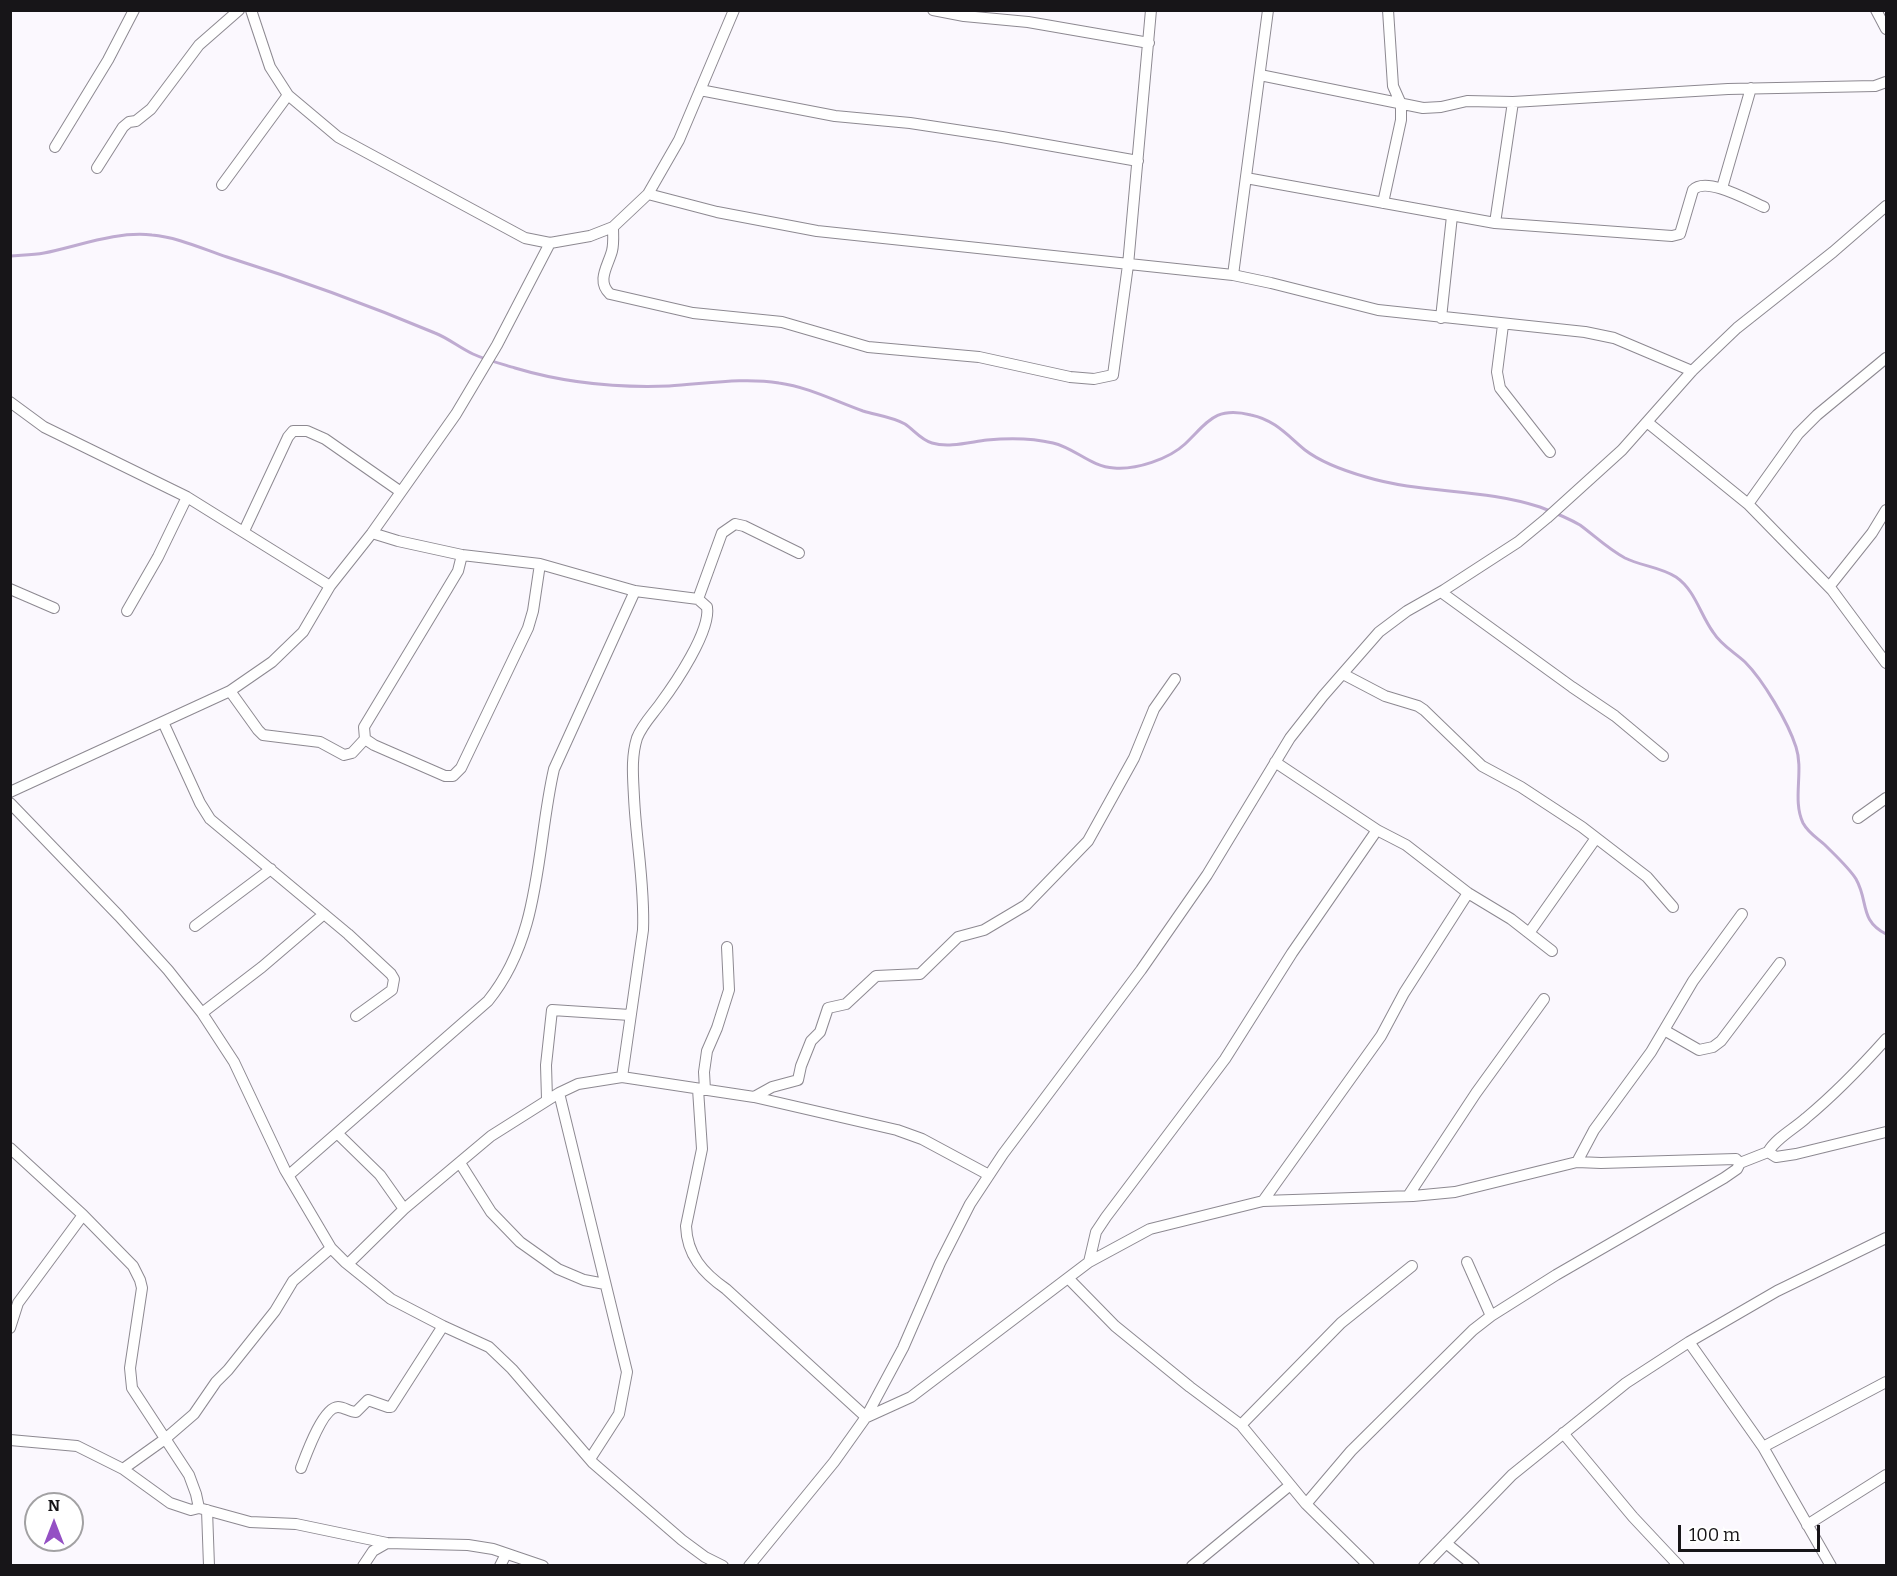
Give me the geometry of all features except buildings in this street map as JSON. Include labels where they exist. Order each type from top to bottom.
[{"type":"street","points":[[55,147],[108,60],[134,10]]},
{"type":"street","points":[[97,168],[123,127],[136,121],[151,109],[199,45],[239,10]]},
{"type":"street","points":[[251,10],[270,67],[288,95],[338,137],[525,238],[550,243],[590,236],[613,226],[648,194],[679,140],[734,10]]},
{"type":"street","points":[[933,10],[1028,22],[1149,43]]},
{"type":"street","points":[[613,226],[613,247],[602,280],[604,289],[610,294],[693,314],[782,322],[868,347],[979,357],[1070,377],[1094,379],[1113,375],[1128,265],[1151,10]]},
{"type":"street","points":[[1233,275],[1268,10]]},
{"type":"street","points":[[1383,203],[1401,120],[1401,104],[1394,86],[1388,10]]},
{"type":"street","points":[[1876,10],[1887,29]]},
{"type":"street","points":[[1260,75],[1423,108],[1441,107],[1467,101],[1513,102],[1751,88],[1875,86],[1887,82]]},
{"type":"street","points":[[1722,188],[1751,88]]},
{"type":"street","points":[[700,90],[835,116],[910,123],[991,135],[1138,161]]},
{"type":"street","points":[[222,185],[288,95]]},
{"type":"street","points":[[1496,223],[1513,102]]},
{"type":"street","points":[[1246,178],[1496,223],[1672,236],[1680,234],[1696,186],[1722,188],[1764,207]]},
{"type":"street","points":[[648,194],[717,212],[817,231],[1233,275],[1378,310],[1585,332],[1614,338],[1692,371]]},
{"type":"street","points":[[750,1566],[834,1462],[866,1417],[903,1348],[940,1263],[970,1204],[989,1175],[1141,970],[1207,876],[1290,738],[1342,674],[1379,632],[1407,611],[1441,592],[1518,542],[1548,518],[1622,450],[1692,371],[1737,328],[1887,206]]},
{"type":"street","points":[[1441,318],[1452,216]]},
{"type":"street","points":[[10,792],[230,691],[272,662],[303,632],[330,586],[372,533],[468,394],[497,345],[550,243]]},
{"type":"street","points":[[1503,325],[1497,372],[1500,388],[1550,452]]},
{"type":"street","points":[[1748,504],[1798,434],[1817,415],[1887,358]]},
{"type":"street","points":[[10,402],[44,426],[187,497],[330,586]]},
{"type":"street","points":[[1647,422],[1748,504],[1829,587],[1887,663]]},
{"type":"street","points":[[244,531],[288,437],[293,431],[307,431],[325,439],[401,492]]},
{"type":"street","points":[[127,611],[158,557],[187,497]]},
{"type":"street","points":[[1829,587],[1872,533],[1887,510]]},
{"type":"street","points":[[698,599],[722,533],[735,524],[744,526],[799,553]]},
{"type":"street","points":[[372,533],[462,555],[540,564],[635,591],[698,599],[704,603],[708,612],[702,637],[661,703],[644,724],[634,751],[636,829],[643,912],[622,1077]]},
{"type":"street","points":[[230,691],[263,735],[320,742],[344,754],[352,753],[365,739],[364,727],[458,571],[462,555]]},
{"type":"street","points":[[365,739],[437,774],[453,776],[458,772],[528,628],[533,612],[540,564]]},
{"type":"street","points":[[10,589],[54,608]]},
{"type":"street","points":[[289,1175],[488,1001],[501,985],[513,962],[525,928],[538,879],[554,769],[635,591]]},
{"type":"street","points":[[1441,592],[1615,716],[1663,756]]},
{"type":"street","points":[[1342,674],[1385,696],[1424,710],[1482,766],[1521,787],[1596,838],[1647,877],[1673,907]]},
{"type":"street","points":[[754,1097],[772,1087],[798,1080],[801,1066],[812,1041],[820,1032],[828,1008],[846,1004],[876,976],[920,974],[958,937],[984,930],[1026,905],[1088,841],[1134,758],[1154,709],[1174,679]]},
{"type":"street","points":[[163,722],[200,803],[210,819],[348,933],[391,974],[394,979],[392,990],[356,1016]]},
{"type":"street","points":[[1275,762],[1377,830],[1406,845],[1468,892],[1511,919],[1552,951]]},
{"type":"street","points":[[1858,818],[1887,798]]},
{"type":"street","points":[[10,803],[127,925],[168,970],[202,1013],[234,1062],[289,1175],[331,1248],[391,1299],[489,1347],[512,1369],[590,1459],[682,1540],[705,1557],[723,1566]]},
{"type":"street","points":[[1089,1262],[1096,1232],[1106,1217],[1225,1059],[1292,953],[1377,830]]},
{"type":"street","points":[[1529,933],[1596,838]]},
{"type":"street","points":[[195,926],[271,869]]},
{"type":"street","points":[[1263,1202],[1382,1036],[1404,993],[1468,892]]},
{"type":"street","points":[[202,1013],[262,967],[324,914]]},
{"type":"street","points":[[1577,1162],[1594,1130],[1651,1052],[1693,981],[1742,914]]},
{"type":"street","points":[[728,947],[729,990],[707,1051],[701,1090],[702,1149],[686,1235],[692,1251],[707,1275],[744,1305],[866,1417]]},
{"type":"street","points":[[1664,1030],[1698,1050],[1713,1047],[1721,1041],[1780,963]]},
{"type":"street","points":[[1408,1196],[1476,1093],[1544,999]]},
{"type":"street","points":[[547,1099],[546,1065],[552,1010],[630,1015]]},
{"type":"street","points":[[1306,1504],[1351,1451],[1473,1330],[1556,1275],[1724,1178],[1737,1169],[1740,1163],[1768,1152],[1855,1073],[1887,1039]]},
{"type":"street","points":[[348,1264],[404,1209],[491,1136],[547,1099],[578,1084],[622,1077],[754,1097],[897,1130],[922,1139],[989,1175]]},
{"type":"street","points":[[559,1093],[627,1372],[619,1414],[590,1459]]},
{"type":"street","points":[[1768,1152],[1776,1156],[1796,1154],[1887,1132]]},
{"type":"street","points":[[337,1133],[380,1175],[404,1209]]},
{"type":"street","points":[[10,1148],[134,1266],[142,1288],[130,1368],[132,1388],[189,1475],[203,1509],[209,1566]]},
{"type":"street","points":[[866,1417],[911,1397],[1089,1262],[1150,1229],[1263,1202],[1455,1192],[1577,1162],[1736,1159],[1740,1163]]},
{"type":"street","points":[[460,1163],[491,1212],[520,1242],[558,1269],[584,1280],[605,1284]]},
{"type":"street","points":[[10,1328],[14,1301],[82,1215]]},
{"type":"street","points":[[1424,1566],[1512,1475],[1626,1383],[1689,1342],[1777,1291],[1887,1238]]},
{"type":"street","points":[[123,1469],[165,1439],[194,1414],[216,1382],[275,1311],[293,1281],[331,1248]]},
{"type":"street","points":[[1467,1263],[1491,1316]]},
{"type":"street","points":[[1241,1425],[1341,1323],[1412,1266]]},
{"type":"street","points":[[1068,1278],[1115,1326],[1241,1425],[1289,1486],[1369,1566]]},
{"type":"street","points":[[301,1468],[310,1445],[329,1410],[340,1407],[356,1412],[368,1400],[391,1407],[443,1326]]},
{"type":"street","points":[[1689,1342],[1763,1447],[1831,1566]]},
{"type":"street","points":[[1763,1447],[1887,1382]]},
{"type":"street","points":[[1563,1433],[1633,1517],[1679,1566]]},
{"type":"street","points":[[10,1440],[77,1446],[123,1469],[170,1503],[190,1510],[203,1509],[250,1522],[296,1524],[387,1543],[468,1545],[493,1549],[543,1566]]},
{"type":"street","points":[[1807,1525],[1887,1475]]},
{"type":"street","points":[[1192,1566],[1289,1486]]},
{"type":"street","points":[[363,1566],[373,1551],[387,1543]]},
{"type":"street","points":[[1446,1543],[1474,1566]]},
{"type":"street","points":[[500,1566],[506,1554]]},
{"type":"waterway","points":[[10,256],[44,253],[125,235],[161,236],[331,292],[440,335],[468,352],[494,362],[572,381],[630,386],[669,386],[738,381],[779,383],[895,420],[905,424],[928,442],[952,445],[995,439],[1037,440],[1061,445],[1098,464],[1114,468],[1132,467],[1161,459],[1185,444],[1213,418],[1220,414],[1239,413],[1267,420],[1312,455],[1358,475],[1409,486],[1497,497],[1540,507],[1580,525],[1625,558],[1670,574],[1683,582],[1716,637],[1745,662],[1774,702],[1796,747],[1799,766],[1798,805],[1803,823],[1856,879],[1868,917],[1877,929],[1886,934]]}]
